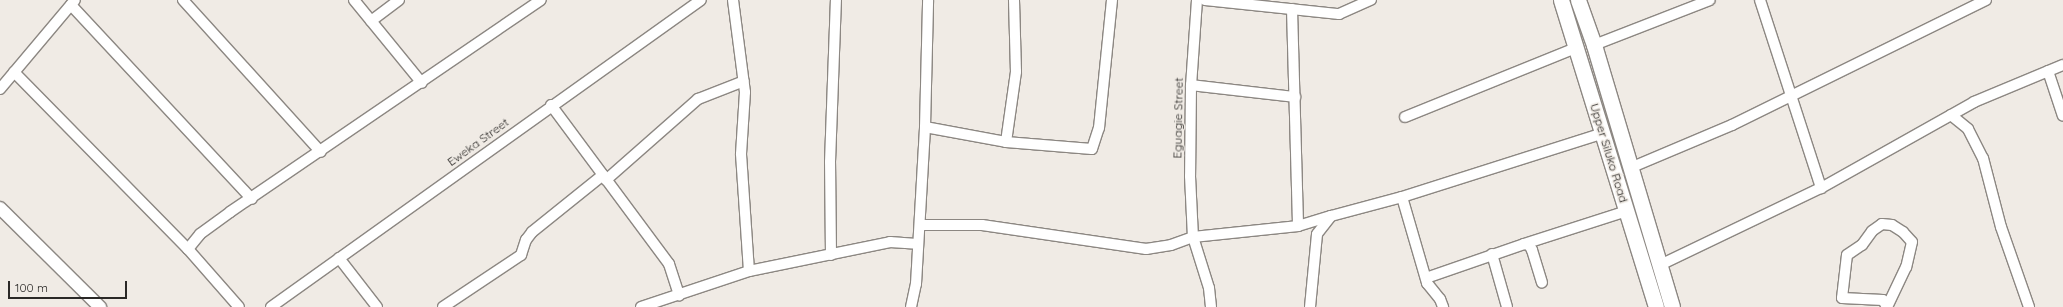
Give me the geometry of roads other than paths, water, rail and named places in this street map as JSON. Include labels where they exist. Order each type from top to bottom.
[{"type":"main road","name":"Upper Siluko Road","points":[[1561,0],[1604,133],[1656,307]]},
{"type":"main road","name":"Upper Siluko Road","points":[[1578,0],[1594,45],[1672,307]]},
{"type":"street","points":[[354,0],[422,83]]},
{"type":"street","points":[[371,21],[399,0]]},
{"type":"street","points":[[188,249],[200,234],[541,0]]},
{"type":"street","name":"Eweka Street","points":[[271,307],[551,105],[701,0]]},
{"type":"street","points":[[732,0],[745,92],[742,154],[749,271]]},
{"type":"street","points":[[831,255],[830,162],[836,0]]},
{"type":"street","points":[[911,307],[916,284],[917,244],[920,225],[925,127],[928,0]]},
{"type":"street","points":[[1006,142],[1016,72],[1014,0]]},
{"type":"street","points":[[925,127],[1006,142],[1092,149],[1099,128],[1112,0]]},
{"type":"street","name":"Eguagie Street","points":[[1197,0],[1191,85],[1190,176],[1193,237],[1209,288],[1211,307]]},
{"type":"street","points":[[1205,0],[1339,14],[1371,0]]},
{"type":"street","points":[[1594,45],[1710,0]]},
{"type":"street","points":[[1760,0],[1821,188]]},
{"type":"street","points":[[1630,168],[1732,125],[1986,0]]},
{"type":"street","points":[[0,89],[73,2],[252,199]]},
{"type":"street","points":[[189,2],[321,152]]},
{"type":"street","points":[[1292,9],[1298,226]]},
{"type":"street","points":[[1405,117],[1576,48]]},
{"type":"street","points":[[1660,265],[1821,188],[1974,102],[2063,65]]},
{"type":"street","points":[[2048,71],[2063,116]]},
{"type":"street","points":[[14,72],[188,249],[239,307]]},
{"type":"street","points":[[443,307],[522,255],[526,240],[532,232],[605,177],[698,99],[744,81]]},
{"type":"street","points":[[1191,85],[1295,97]]},
{"type":"street","points":[[551,105],[669,264],[679,295]]},
{"type":"street","points":[[1951,115],[1968,129],[1983,158],[2001,227],[2029,307]]},
{"type":"street","points":[[920,225],[982,225],[1146,249],[1171,246],[1193,237],[1298,226],[1402,197],[1604,133]]},
{"type":"street","points":[[1402,197],[1426,278],[1443,307]]},
{"type":"street","points":[[0,208],[100,307]]},
{"type":"street","points":[[1426,278],[1492,254],[1627,211]]},
{"type":"street","points":[[1310,307],[1317,234],[1331,216]]},
{"type":"street","points":[[1882,224],[1892,225],[1903,232],[1912,242],[1906,267],[1887,307],[1883,300],[1842,298],[1848,255],[1862,245],[1872,231],[1882,224]]},
{"type":"street","points":[[641,307],[749,271],[890,242],[917,244]]},
{"type":"street","points":[[1524,244],[1529,245],[1532,250],[1542,283]]},
{"type":"street","points":[[1492,254],[1507,307]]},
{"type":"street","points":[[339,258],[377,307]]}]
